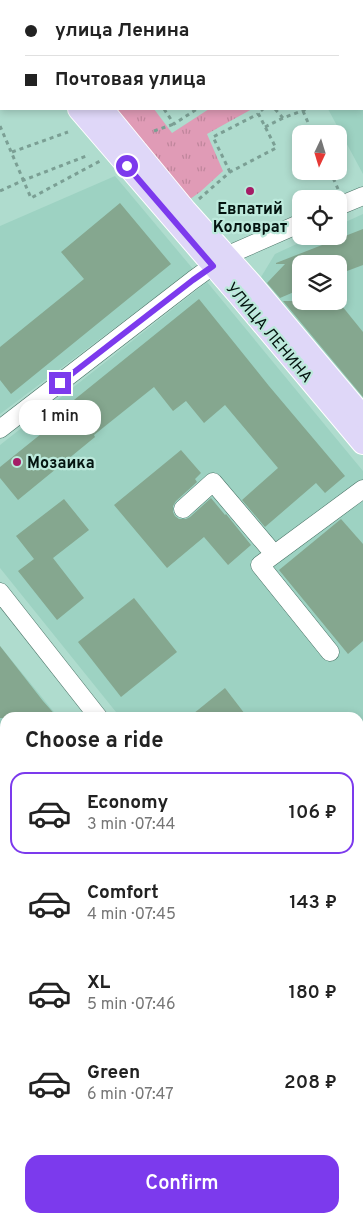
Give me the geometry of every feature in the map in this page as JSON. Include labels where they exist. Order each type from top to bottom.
[{"type":"main road","name":"УЛИЦА ЛЕНИНА","points":[[80,110],[116,153],[220,261],[363,417]]},
{"type":"main road","name":"УЛИЦА ЛЕНИНА","points":[[103,110],[185,210],[220,261],[299,366],[363,443]]},
{"type":"street","points":[[347,203],[363,196]]},
{"type":"street","points":[[0,428],[220,261],[292,227]]},
{"type":"street","points":[[183,509],[213,482],[274,554]]},
{"type":"street","points":[[330,652],[260,565],[363,488]]},
{"type":"street","points":[[0,592],[94,712]]},
{"type":"path","points":[[165,110],[174,124]]},
{"type":"path","points":[[154,131],[174,124],[195,110]]},
{"type":"path","points":[[230,172],[213,137],[258,114],[262,110]]},
{"type":"path","points":[[275,110],[283,118]]},
{"type":"path","points":[[265,127],[303,111],[309,125]]},
{"type":"path","points":[[204,195],[230,172],[276,148],[258,114]]},
{"type":"path","points":[[0,126],[31,198],[116,153]]},
{"type":"path","points":[[12,152],[68,132]]},
{"type":"path","points":[[0,191],[89,154]]},
{"type":"shaded area","points":[[329,110],[363,110],[363,174],[348,146],[348,125],[337,125]]},
{"type":"shaded area","points":[[115,176],[193,269],[0,414],[0,226]]},
{"type":"shaded area","points":[[363,214],[363,402],[258,282],[275,254],[294,245],[347,245],[347,221]]},
{"type":"shaded area","points":[[207,282],[363,471],[363,712],[116,712],[0,568],[0,445]]},
{"type":"shaded area","points":[[0,646],[54,712],[0,712]]},
{"type":"green space","points":[[111,110],[155,110],[172,133],[207,110],[250,110],[207,134],[223,171],[186,202]]},
{"type":"building","points":[[120,203],[171,264],[11,394],[0,380],[0,347],[84,279],[61,252]]},
{"type":"building","points":[[363,229],[363,265],[347,271],[347,255],[296,255],[322,245],[347,245],[347,235]]},
{"type":"building","points":[[292,257],[292,293],[280,298],[267,283],[285,264],[276,263]]},
{"type":"building","points":[[199,299],[345,476],[325,493],[316,483],[265,527],[242,500],[278,468],[225,405],[204,423],[186,401],[173,411],[154,387],[18,500],[0,478],[0,467],[72,409],[69,404]]},
{"type":"building","points":[[283,301],[292,301],[292,310],[345,310],[363,332],[363,397]]},
{"type":"building","points":[[181,450],[201,473],[195,479],[197,482],[176,501],[173,506],[173,512],[179,519],[186,519],[211,498],[251,545],[228,565],[204,537],[167,568],[114,505]]},
{"type":"building","points":[[64,499],[89,530],[53,558],[84,598],[57,620],[18,571],[34,559],[16,536]]},
{"type":"building","points":[[341,519],[363,544],[363,641],[348,654],[279,570]]},
{"type":"building","points":[[134,598],[177,652],[121,697],[78,642]]},
{"type":"building","points":[[0,646],[53,712],[0,712]]},
{"type":"building","points":[[225,688],[243,712],[195,712]]},
{"type":"place","name":"Евпатий Коловрат","points":[[250,191]]},
{"type":"place","name":"Мозаика","points":[[17,462]]},
{"type":"route","points":[[60,383],[213,266],[127,166]]}]
